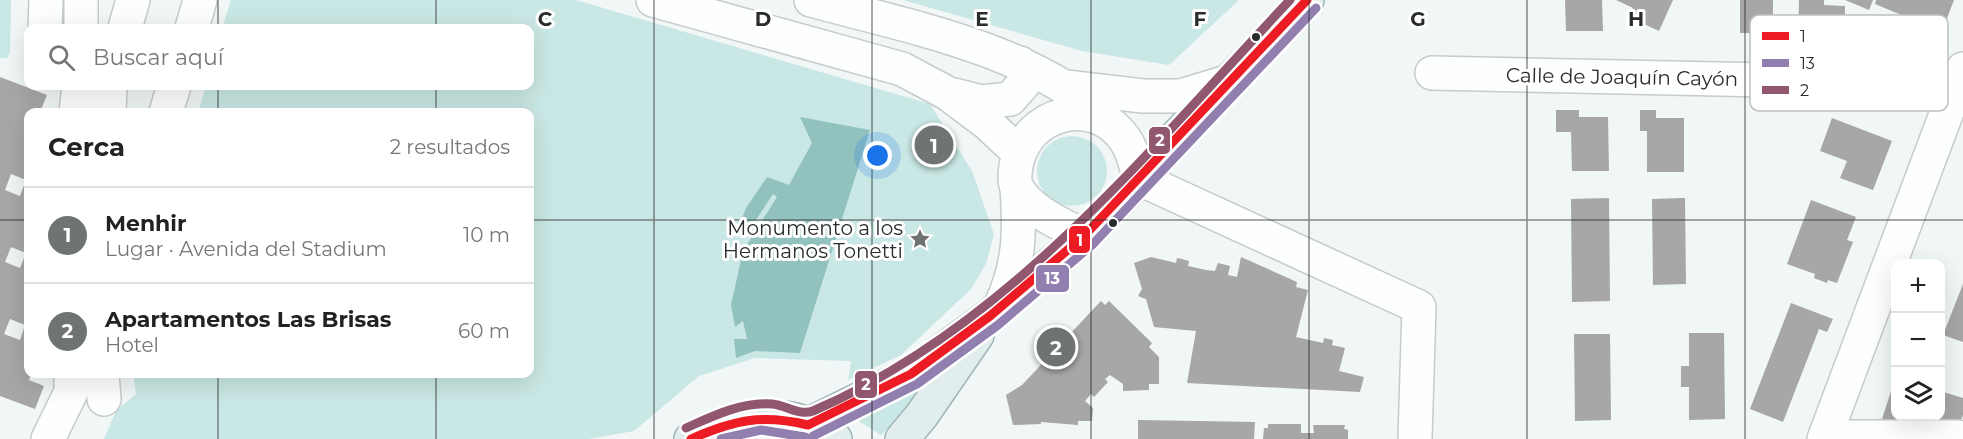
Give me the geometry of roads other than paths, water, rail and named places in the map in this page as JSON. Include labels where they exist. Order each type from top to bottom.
[{"type":"main road","points":[[702,436],[738,420],[769,416],[821,432],[911,374],[995,312],[1084,236],[1140,179],[1227,82],[1307,0]]},
{"type":"main road","points":[[918,431],[995,312]]},
{"type":"street","points":[[45,24],[46,0]]},
{"type":"street","points":[[81,0],[81,24]]},
{"type":"street","points":[[126,24],[133,0]]},
{"type":"street","points":[[193,24],[200,0]]},
{"type":"street","points":[[653,0],[902,69],[947,93],[987,123],[1018,152]]},
{"type":"street","points":[[811,0],[913,28],[1020,63],[1066,87],[1113,126],[1126,142],[1140,179],[1419,307],[1415,439]]},
{"type":"street","points":[[947,93],[981,102],[1010,99],[1025,79],[1025,69],[1020,63]]},
{"type":"street","name":"Calle de Joaquín Cayón","points":[[1432,73],[1750,76]]},
{"type":"street","points":[[1948,108],[1960,76]]},
{"type":"street","points":[[1066,87],[1143,96],[1181,96],[1227,82]]},
{"type":"street","points":[[76,108],[79,90]]},
{"type":"street","points":[[109,108],[110,90]]},
{"type":"street","points":[[167,108],[173,90]]},
{"type":"street","points":[[1947,111],[1824,438],[1958,437]]},
{"type":"street","points":[[995,312],[1008,290],[1020,246],[1015,173],[1018,152],[1028,135],[1043,121],[1063,114],[1095,116],[1113,126]]},
{"type":"street","points":[[1017,187],[1037,210],[1084,236]]},
{"type":"street","points":[[48,439],[71,392],[71,378]]},
{"type":"place","name":"Menhir","points":[[934,145]]},
{"type":"place","name":"Monumento a los Hermanos Tonetti","points":[[920,239]]},
{"type":"place","name":"Apartamentos Las Brisas","points":[[1056,347]]}]
